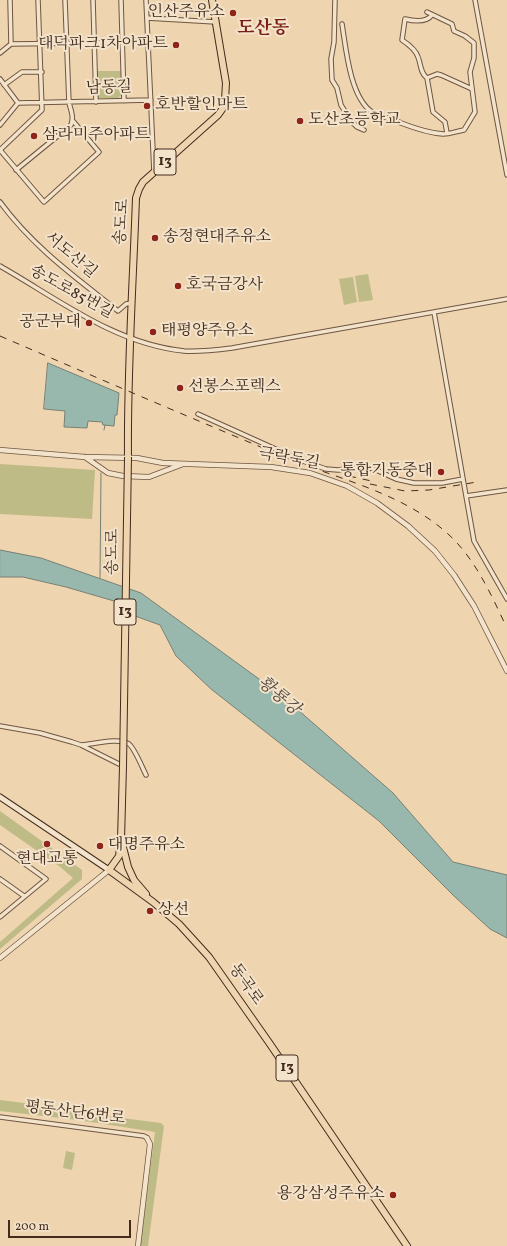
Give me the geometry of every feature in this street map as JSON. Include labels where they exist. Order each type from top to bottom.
[{"type":"main road","name":"송도로","points":[[109,870],[119,856],[121,840],[128,421],[136,198],[143,182],[218,115],[223,108],[226,83],[212,0]]},
{"type":"main road","name":"동곡로","points":[[1,798],[109,870],[153,902],[186,931],[209,957],[407,1246]]},
{"type":"main road","name":"13","points":[[121,840],[128,867],[134,880],[153,902]]},
{"type":"street","points":[[10,0],[11,44]]},
{"type":"street","points":[[16,170],[71,125],[73,121],[100,152],[44,202],[16,170],[0,150],[42,110],[41,44],[38,0]]},
{"type":"street","points":[[66,0],[69,103]]},
{"type":"street","points":[[93,0],[96,102]]},
{"type":"street","points":[[121,0],[124,100]]},
{"type":"street","points":[[146,0],[154,172]]},
{"type":"street","points":[[335,0],[334,42],[331,59],[332,80],[337,88],[341,105],[357,127],[364,130]]},
{"type":"street","points":[[475,0],[507,175]]},
{"type":"street","points":[[342,24],[348,64],[360,98],[367,107],[378,115],[409,127],[447,134],[464,130],[475,112],[470,72],[474,58],[474,43],[465,36],[454,32],[452,24],[427,12]]},
{"type":"street","points":[[432,15],[423,20],[415,21],[405,19],[402,40],[418,55],[423,75],[427,78],[434,112],[445,122],[447,134]]},
{"type":"street","points":[[147,18],[216,22]]},
{"type":"street","points":[[0,53],[11,44],[67,44],[148,40]]},
{"type":"street","points":[[4,85],[22,72],[42,72]]},
{"type":"street","points":[[427,78],[437,74],[472,89]]},
{"type":"street","points":[[0,79],[18,103],[0,126]]},
{"type":"street","name":"남동길","points":[[18,103],[151,100]]},
{"type":"street","name":"남동길","points":[[69,103],[73,121]]},
{"type":"street","name":"서도산길","points":[[0,202],[27,236],[69,274],[118,311],[126,304],[132,302]]},
{"type":"street","name":"송도로85번길","points":[[0,266],[95,321],[130,339]]},
{"type":"street","points":[[130,339],[191,351],[232,348],[507,300]]},
{"type":"street","points":[[434,312],[474,541],[505,592],[507,599]]},
{"type":"street","points":[[198,414],[300,460],[326,469],[338,470],[364,467],[374,469],[396,479],[414,483],[442,483],[463,479]]},
{"type":"street","name":"극락둑길","points":[[0,450],[85,457],[128,457],[163,463],[271,467],[310,473],[347,486],[377,503],[408,526],[435,551],[454,575],[474,606],[507,671]]},
{"type":"street","points":[[85,457],[108,473],[142,478],[156,475],[185,464]]},
{"type":"street","points":[[466,496],[507,490]]},
{"type":"street","points":[[1,725],[40,732],[81,745],[123,766]]},
{"type":"street","points":[[81,745],[117,741],[129,744],[146,775]]},
{"type":"street","points":[[0,846],[46,879],[0,917]]},
{"type":"street","points":[[0,958],[109,870]]},
{"type":"street","points":[[0,879],[24,896]]},
{"type":"street","points":[[0,910],[5,913]]},
{"type":"street","name":"평동산단6번로","points":[[0,1117],[144,1136],[147,1138]]},
{"type":"street","points":[[138,1246],[150,1144],[147,1138]]},
{"type":"shaded area","points":[[97,71],[122,71],[122,95],[118,98],[97,98]]},
{"type":"shaded area","points":[[368,274],[373,300],[359,302],[355,276]]},
{"type":"shaded area","points":[[353,277],[357,302],[344,305],[339,279]]},
{"type":"shaded area","points":[[0,464],[95,470],[92,519],[0,514]]},
{"type":"shaded area","points":[[0,811],[82,870],[82,879],[0,949],[0,942],[73,878],[59,866],[0,825]]},
{"type":"shaded area","points":[[0,1100],[56,1107],[59,1110],[161,1123],[164,1126],[148,1246],[140,1246],[155,1132],[78,1120],[0,1111]]},
{"type":"shaded area","points":[[66,1151],[75,1153],[72,1170],[63,1168]]},
{"type":"water","points":[[48,363],[119,393],[117,415],[115,415],[114,426],[103,425],[102,422],[88,421],[87,428],[64,427],[65,411],[44,409]]},
{"type":"water","name":"황룡강","points":[[0,550],[41,558],[141,593],[281,695],[393,793],[453,862],[507,875],[507,938],[490,929],[455,897],[379,821],[211,689],[176,656],[160,625],[135,616],[114,601],[66,587],[23,577],[0,577]]},
{"type":"waterway","points":[[104,430],[105,425]]},
{"type":"waterway","points":[[100,578],[101,473]]},
{"type":"railway","points":[[0,336],[287,458],[391,497],[411,508],[429,519],[457,542],[487,587],[505,624]]},
{"type":"railway","points":[[349,476],[376,482]]},
{"type":"railway","points":[[370,484],[405,491],[429,490],[477,482]]},
{"type":"place","name":"인산주유소","points":[[233,13]]},
{"type":"place","name":"대덕파크1차아파트","points":[[176,45]]},
{"type":"place","name":"호반할인마트","points":[[147,106]]},
{"type":"place","name":"도산초등학교","points":[[300,121]]},
{"type":"place","name":"삼라미주아파트","points":[[34,136]]},
{"type":"place","name":"송정현대주유소","points":[[155,238]]},
{"type":"place","name":"호국금강사","points":[[178,286]]},
{"type":"place","name":"공군부대","points":[[89,323]]},
{"type":"place","name":"태평양주유소","points":[[153,332]]},
{"type":"place","name":"선봉스포렉스","points":[[180,388]]},
{"type":"place","name":"통합기동중대","points":[[441,472]]},
{"type":"place","name":"현대교통","points":[[47,844]]},
{"type":"place","name":"대명주유소","points":[[100,846]]},
{"type":"place","name":"상선","points":[[150,911]]},
{"type":"place","name":"용강삼성주유소","points":[[393,1195]]},
{"type":"district","name":"도산동","points":[[263,30]]}]
